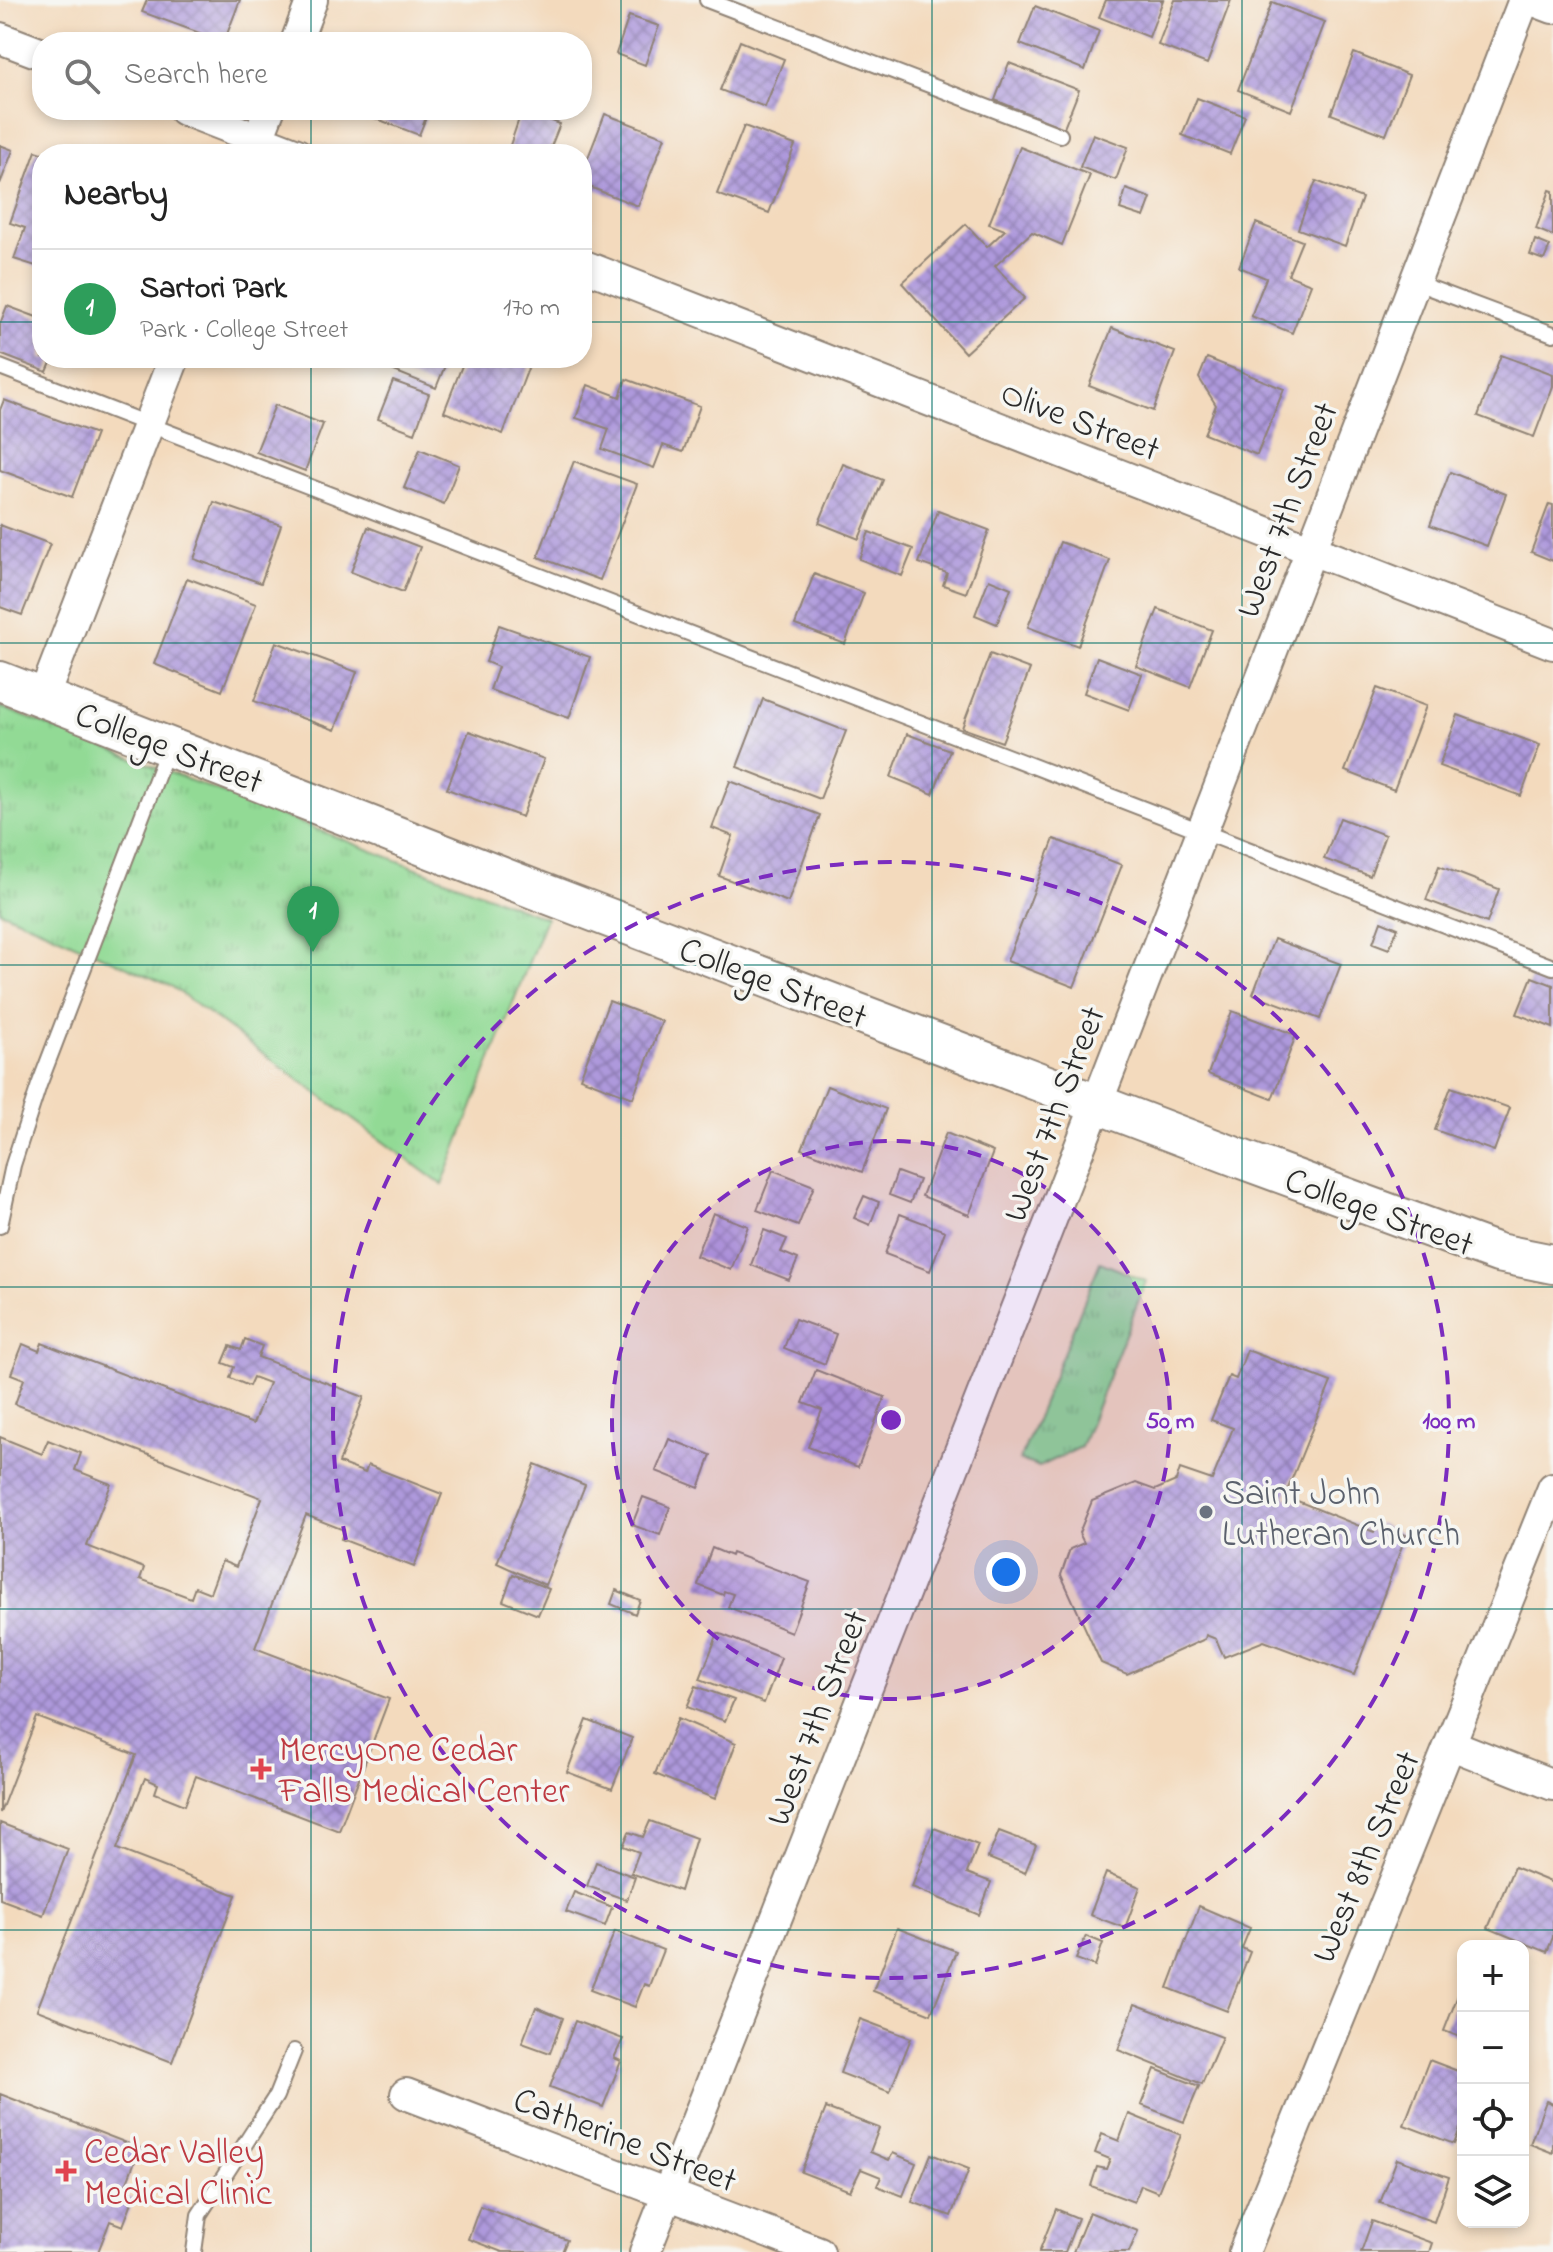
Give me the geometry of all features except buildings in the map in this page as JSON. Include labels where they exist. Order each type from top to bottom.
[{"type":"street","points":[[300,32],[312,0]]},
{"type":"street","name":"West 7th Street","points":[[645,2252],[1097,1103],[1524,0]]},
{"type":"street","points":[[1532,0],[1553,8]]},
{"type":"street","points":[[0,38],[32,50]]},
{"type":"street","points":[[204,120],[251,144]]},
{"type":"street","points":[[256,144],[265,120]]},
{"type":"street","name":"Olive Street","points":[[592,269],[1553,644]]},
{"type":"street","points":[[43,698],[170,368]]},
{"type":"street","name":"College Street","points":[[0,681],[536,890],[1097,1103],[1498,1253],[1553,1264]]},
{"type":"street","name":"West 8th Street","points":[[1244,2252],[1376,1922],[1452,1745],[1553,1488]]},
{"type":"street","points":[[1452,1745],[1553,1785]]},
{"type":"street","name":"Catherine Street","points":[[406,2094],[819,2252]]},
{"type":"lane","points":[[707,0],[1060,135]]},
{"type":"lane","points":[[1414,282],[1553,334]]},
{"type":"lane","points":[[0,367],[1553,967]]},
{"type":"lane","points":[[0,1226],[13,1165],[39,1085],[169,746]]},
{"type":"lane","points":[[194,2252],[199,2215],[276,2096],[294,2051]]},
{"type":"green space","points":[[0,707],[546,918],[442,1185],[171,986],[0,911]]},
{"type":"green space","points":[[1100,1262],[1146,1281],[1081,1447],[1039,1467],[1020,1460]]},
{"type":"place","name":"Sartori Park","points":[[313,952]]},
{"type":"place","name":"Saint John Lutheran Church","points":[[1206,1512]]},
{"type":"place","name":"MercyOne Cedar Falls Medical Center","points":[[261,1769]]},
{"type":"place","name":"Cedar Valley Medical Clinic","points":[[66,2171]]}]
